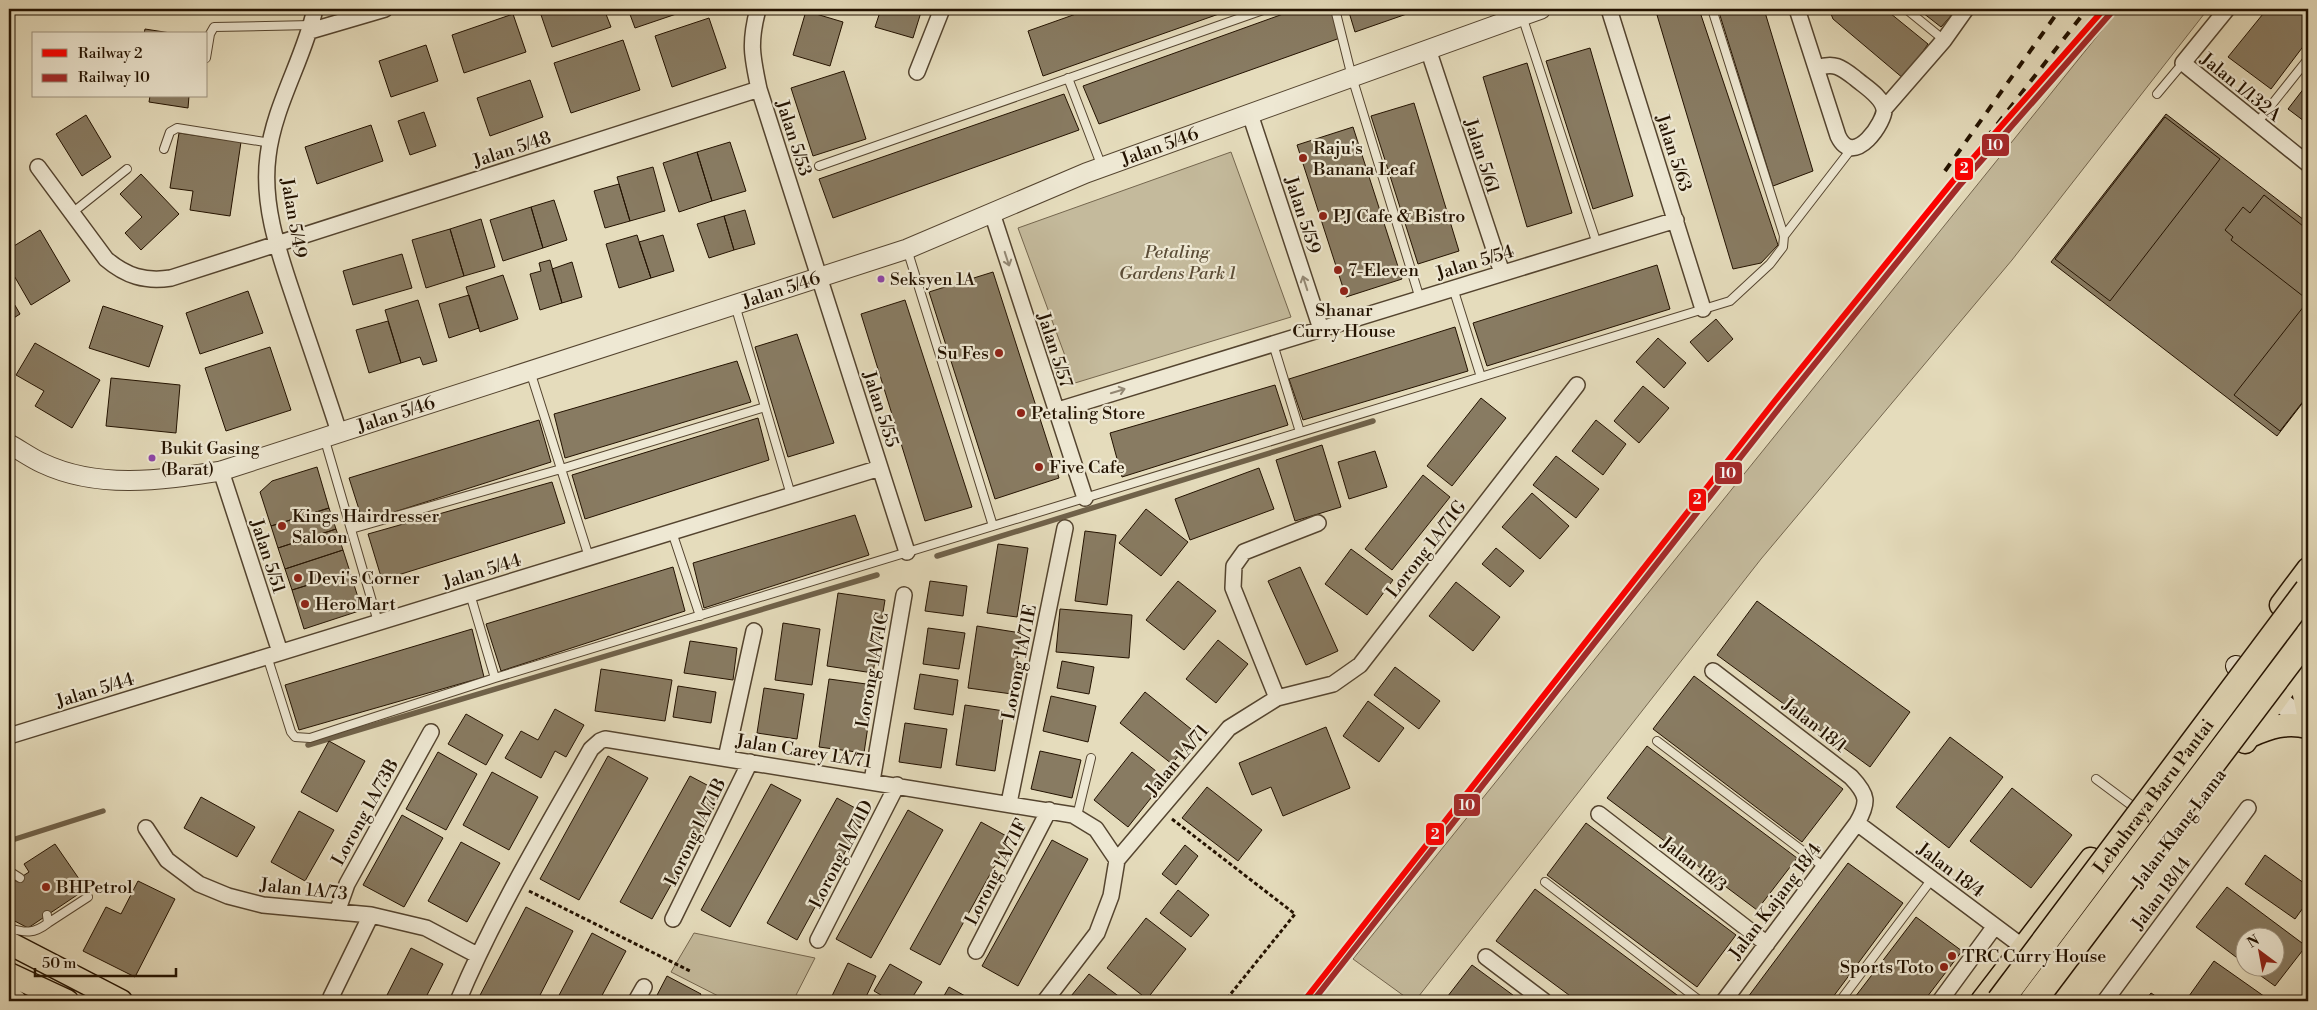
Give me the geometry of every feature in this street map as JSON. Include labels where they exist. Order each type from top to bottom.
[{"type":"highway","name":"Lebuhraya Baru Pantai","points":[[2000,1001],[2308,590]]},
{"type":"highway","name":"Lebuhraya Baru Pantai","points":[[2033,1001],[2307,649]]},
{"type":"main road","points":[[1982,1001],[2308,569]]},
{"type":"main road","points":[[2307,649],[2302,685],[2308,714]]},
{"type":"main road","name":"Jalan Klang Lama","points":[[2048,1001],[2277,699],[2307,649]]},
{"type":"main road","points":[[2236,666],[2308,725]]},
{"type":"main road","points":[[2249,736],[2274,725],[2308,725]]},
{"type":"main road","points":[[9,943],[121,1001]]},
{"type":"main road","points":[[9,974],[67,1001]]},
{"type":"main road","points":[[9,998],[15,1001]]},
{"type":"street","name":"Jalan 5/49","points":[[315,9],[311,28],[275,122],[268,156],[267,192],[276,245],[332,435]]},
{"type":"street","points":[[311,28],[385,9]]},
{"type":"street","name":"Jalan 5/53","points":[[758,9],[751,40],[751,54],[759,89],[819,277]]},
{"type":"street","points":[[917,72],[942,9]]},
{"type":"street","name":"Jalan 5/46","points":[[9,444],[43,464],[92,479],[164,480],[221,471],[906,249],[1102,168],[1541,9]]},
{"type":"street","name":"Jalan 5/63","points":[[1609,9],[1703,309]]},
{"type":"street","points":[[1797,9],[1838,136],[1844,145],[1852,148],[1865,141],[1882,119],[1884,109],[1944,40],[1966,9]]},
{"type":"street","points":[[2183,64],[2227,9]]},
{"type":"street","name":"Jalan 5/61","points":[[1428,50],[1502,273]]},
{"type":"street","points":[[1817,68],[1830,64],[1840,66],[1878,97],[1884,109]]},
{"type":"street","name":"Jalan 1/132A","points":[[2183,64],[2308,164]]},
{"type":"street","name":"Jalan 5/48","points":[[38,167],[106,259],[120,271],[134,277],[153,281],[171,278],[276,245],[759,89]]},
{"type":"street","name":"Jalan 5/59","points":[[1250,114],[1321,329]]},
{"type":"street","name":"Jalan 5/57","points":[[992,213],[1055,411],[1085,498]]},
{"type":"street","name":"Jalan 5/54","points":[[1055,411],[1676,220]]},
{"type":"street","name":"Jalan 5/55","points":[[819,277],[907,552]]},
{"type":"street","name":"Lorong 1A/71G","points":[[1277,698],[1333,684],[1360,665],[1577,385]]},
{"type":"street","name":"Jalan 5/44","points":[[9,736],[880,468]]},
{"type":"street","name":"Jalan 5/51","points":[[221,471],[273,654]]},
{"type":"street","points":[[1277,698],[1233,588],[1234,566],[1244,552],[1318,523]]},
{"type":"street","name":"Lorong 1A/71E","points":[[1009,803],[1065,528]]},
{"type":"street","name":"Lorong 1A/71C","points":[[872,781],[904,595]]},
{"type":"street","points":[[726,758],[754,631]]},
{"type":"street","name":"Jalan 18/1","points":[[1713,671],[1851,777],[1860,787],[1865,798],[1866,807],[1857,823]]},
{"type":"street","name":"Jalan 1A/71","points":[[1117,860],[1229,728],[1277,698]]},
{"type":"street","name":"Lorong 1A/73B","points":[[337,912],[347,884],[430,732]]},
{"type":"street","name":"Jalan Carey 1A/71","points":[[458,1001],[477,955],[515,884],[591,749],[600,741],[611,740],[726,758],[1009,803],[1077,816],[1096,829],[1117,860]]},
{"type":"street","name":"Lorong 1A/71B","points":[[673,920],[750,762]]},
{"type":"street","name":"Lorong 1A/71D","points":[[818,940],[897,786]]},
{"type":"street","name":"Jalan 18/14","points":[[2105,1001],[2248,808]]},
{"type":"street","name":"Lorong 1A/71F","points":[[976,951],[1049,810]]},
{"type":"street","name":"Jalan 18/3","points":[[1599,814],[1766,944]]},
{"type":"street","name":"Jalan Kajang 18/4","points":[[1724,1001],[1857,823]]},
{"type":"street","name":"Jalan 18/4","points":[[1857,823],[2023,947]]},
{"type":"street","name":"Jalan 1A/73","points":[[146,828],[167,860],[199,884],[228,896],[262,905],[372,915],[426,928],[477,955]]},
{"type":"street","points":[[1045,1001],[1097,932],[1111,896],[1117,860]]},
{"type":"street","points":[[331,997],[372,915]]},
{"type":"street","points":[[1940,1001],[1995,926]]},
{"type":"street","points":[[1486,957],[1544,1001]]},
{"type":"street","points":[[636,1001],[644,986]]},
{"type":"lane","points":[[818,166],[1266,9]]},
{"type":"lane","points":[[1335,9],[1352,77],[1420,298]]},
{"type":"lane","points":[[1712,9],[1784,236]]},
{"type":"lane","points":[[1906,9],[1944,40]]},
{"type":"lane","points":[[1522,16],[1597,244]]},
{"type":"lane","points":[[208,46],[210,34],[214,27],[311,28]]},
{"type":"lane","points":[[2257,123],[2308,58]]},
{"type":"lane","name":"Jalan 1/132A","points":[[2157,94],[2183,64]]},
{"type":"lane","points":[[1068,78],[1102,168]]},
{"type":"lane","points":[[164,149],[170,132],[177,128],[270,143]]},
{"type":"lane","points":[[273,654],[289,727],[295,737],[310,738],[495,678],[1730,301],[1780,252],[1784,236],[1852,148]]},
{"type":"lane","points":[[72,213],[128,169]]},
{"type":"lane","points":[[906,249],[993,526]]},
{"type":"lane","points":[[1453,288],[1481,377]]},
{"type":"lane","points":[[735,304],[791,495]]},
{"type":"lane","points":[[1273,344],[1300,432]]},
{"type":"lane","points":[[530,371],[589,557]]},
{"type":"lane","points":[[351,529],[561,469],[765,407]]},
{"type":"lane","points":[[332,435],[351,529],[378,622]]},
{"type":"lane","points":[[672,532],[700,616]]},
{"type":"lane","points":[[470,594],[495,678]]},
{"type":"lane","points":[[1657,741],[1824,867]]},
{"type":"lane","points":[[1077,816],[1091,758]]},
{"type":"lane","points":[[2096,779],[2131,806]]},
{"type":"lane","points":[[9,871],[20,878]]},
{"type":"lane","points":[[1840,1001],[1932,879]]},
{"type":"lane","points":[[1545,882],[1700,1001]]},
{"type":"lane","points":[[9,928],[26,933],[38,930],[48,919],[88,897]]},
{"type":"path","points":[[1160,809],[1295,914],[1225,1001]]},
{"type":"path","points":[[515,884],[690,971]]},
{"type":"green space","points":[[2119,9],[2208,9],[2012,260],[1761,559],[1415,1001],[1411,1001],[1353,959]]},
{"type":"green space","name":"Petaling Gardens Park 1","points":[[1231,152],[1291,317],[1075,383],[1018,228]]},
{"type":"green space","points":[[694,933],[815,958],[793,1001],[728,1001],[671,972]]},
{"type":"building","points":[[539,9],[604,9],[611,27],[552,47]]},
{"type":"building","points":[[628,9],[691,9],[635,28]]},
{"type":"building","points":[[881,9],[922,9],[913,38],[875,27]]},
{"type":"building","points":[[1090,9],[1233,9],[1043,76],[1028,31]]},
{"type":"building","points":[[1297,9],[1332,9],[1340,38],[1099,124],[1083,86]]},
{"type":"building","points":[[1348,9],[1421,9],[1355,32]]},
{"type":"building","points":[[1677,9],[1699,9],[1778,245],[1761,263],[1733,269],[1657,15]]},
{"type":"building","points":[[1718,9],[1764,9],[1813,171],[1773,186]]},
{"type":"building","points":[[1829,9],[1885,9],[1928,44],[1904,79],[1833,19]]},
{"type":"building","points":[[1918,9],[1957,9],[1941,27]]},
{"type":"building","points":[[2267,9],[2308,9],[2308,40],[2271,89],[2228,57]]},
{"type":"building","points":[[806,11],[843,22],[830,66],[793,55]]},
{"type":"building","points":[[513,14],[526,52],[464,73],[452,35]]},
{"type":"building","points":[[709,18],[726,68],[672,87],[655,36]]},
{"type":"building","points":[[145,29],[164,32],[144,32]]},
{"type":"building","points":[[623,40],[640,90],[571,113],[554,63]]},
{"type":"building","points":[[426,45],[438,81],[391,97],[379,61]]},
{"type":"building","points":[[1590,48],[1633,196],[1593,209],[1546,61]]},
{"type":"building","points":[[1527,63],[1572,213],[1527,227],[1483,77]]},
{"type":"building","points":[[844,71],[866,139],[813,156],[791,88]]},
{"type":"building","points":[[530,80],[543,117],[490,136],[477,98]]},
{"type":"building","points":[[2308,83],[2308,124],[2288,109]]},
{"type":"building","points":[[1064,94],[1079,130],[833,218],[819,179]]},
{"type":"building","points":[[150,98],[189,98],[188,108],[149,102]]},
{"type":"building","points":[[1414,103],[1459,251],[1418,264],[1371,116]]},
{"type":"building","points":[[424,112],[436,146],[410,155],[398,121]]},
{"type":"building","points":[[2166,114],[2308,223],[2308,396],[2277,436],[2051,262]]},
{"type":"building","points":[[86,115],[111,157],[82,176],[56,134]]},
{"type":"building","points":[[2165,117],[2220,159],[2110,301],[2055,259]]},
{"type":"building","points":[[371,125],[383,161],[317,184],[305,147]]},
{"type":"building","points":[[1353,127],[1402,279],[1346,297],[1297,145]]},
{"type":"building","points":[[179,133],[241,142],[230,216],[190,210],[193,191],[170,188]]},
{"type":"building","points":[[730,142],[746,191],[712,201],[697,152]]},
{"type":"building","points":[[697,152],[712,201],[679,212],[663,163]]},
{"type":"building","points":[[653,167],[665,211],[630,221],[617,177]]},
{"type":"building","points":[[141,174],[179,214],[141,250],[125,233],[142,217],[120,194]]},
{"type":"building","points":[[619,184],[630,221],[605,228],[594,191]]},
{"type":"building","points":[[2264,195],[2308,230],[2308,300],[2231,240],[2233,237],[2225,230],[2243,207],[2250,213]]},
{"type":"building","points":[[554,200],[567,240],[543,248],[531,207]]},
{"type":"building","points":[[531,207],[543,248],[503,261],[490,220]]},
{"type":"building","points":[[745,210],[755,244],[734,250],[724,216]]},
{"type":"building","points":[[724,216],[734,250],[709,258],[697,224]]},
{"type":"building","points":[[481,219],[495,267],[464,276],[450,229]]},
{"type":"building","points":[[450,229],[464,276],[426,288],[412,240]]},
{"type":"building","points":[[40,230],[70,281],[31,305],[9,267],[9,249]]},
{"type":"building","points":[[637,235],[651,278],[619,288],[606,244]]},
{"type":"building","points":[[663,235],[674,271],[651,278],[639,242]]},
{"type":"building","points":[[402,254],[412,288],[353,305],[343,271]]},
{"type":"building","points":[[550,260],[562,303],[540,310],[530,274],[541,271],[539,263]]},
{"type":"building","points":[[572,262],[582,297],[562,303],[552,269]]},
{"type":"building","points":[[1657,265],[1670,309],[1487,366],[1473,323]]},
{"type":"building","points":[[993,272],[1059,478],[995,499],[929,292]]},
{"type":"building","points":[[503,275],[518,319],[480,332],[466,287]]},
{"type":"building","points":[[248,291],[263,333],[200,354],[186,313]]},
{"type":"building","points":[[9,295],[20,314],[9,321]]},
{"type":"building","points":[[469,295],[479,328],[449,338],[439,304]]},
{"type":"building","points":[[418,300],[437,361],[423,365],[420,357],[401,363],[385,310]]},
{"type":"building","points":[[905,300],[972,507],[925,521],[861,314]]},
{"type":"building","points":[[2308,301],[2308,395],[2280,431],[2234,395]]},
{"type":"building","points":[[103,306],[163,326],[149,367],[89,348]]},
{"type":"building","points":[[1716,319],[1733,339],[1708,362],[1690,342]]},
{"type":"building","points":[[388,321],[401,363],[369,373],[356,330]]},
{"type":"building","points":[[1455,327],[1468,371],[1303,420],[1289,379]]},
{"type":"building","points":[[797,334],[834,443],[788,457],[755,347]]},
{"type":"building","points":[[1658,338],[1686,363],[1664,388],[1636,362]]},
{"type":"building","points":[[35,343],[100,380],[72,428],[35,406],[44,391],[16,375]]},
{"type":"building","points":[[270,347],[291,410],[226,431],[205,368]]},
{"type":"building","points":[[737,361],[751,402],[565,458],[554,414]]},
{"type":"building","points":[[111,378],[180,385],[176,433],[106,426]]},
{"type":"building","points":[[1275,385],[1288,425],[1122,477],[1110,433]]},
{"type":"building","points":[[1643,386],[1669,408],[1639,443],[1614,421]]},
{"type":"building","points":[[1481,398],[1506,418],[1452,486],[1427,466]]},
{"type":"building","points":[[758,418],[769,460],[585,519],[572,475]]},
{"type":"building","points":[[539,420],[551,462],[363,522],[349,478]]},
{"type":"building","points":[[1596,420],[1626,444],[1603,475],[1572,451]]},
{"type":"building","points":[[1322,445],[1341,507],[1295,521],[1276,460]]},
{"type":"building","points":[[1375,451],[1387,487],[1349,499],[1338,462]]},
{"type":"building","points":[[1556,456],[1599,489],[1576,518],[1533,485]]},
{"type":"building","points":[[317,467],[329,508],[271,526],[260,492],[272,481]]},
{"type":"building","points":[[1259,468],[1274,509],[1190,540],[1175,499]]},
{"type":"building","points":[[1423,475],[1450,497],[1392,570],[1365,549]]},
{"type":"building","points":[[552,482],[565,523],[382,580],[368,534]]},
{"type":"building","points":[[1532,493],[1569,526],[1540,559],[1502,527]]},
{"type":"building","points":[[329,508],[336,529],[278,548],[271,526]]},
{"type":"building","points":[[1146,509],[1188,542],[1161,576],[1119,543]]},
{"type":"building","points":[[855,515],[869,555],[704,608],[693,563]]},
{"type":"building","points":[[336,529],[343,550],[285,569],[278,548]]},
{"type":"building","points":[[1085,531],[1116,535],[1107,605],[1075,601]]},
{"type":"building","points":[[998,544],[1028,548],[1017,617],[987,613]]},
{"type":"building","points":[[1496,548],[1524,571],[1510,587],[1482,564]]},
{"type":"building","points":[[1351,549],[1393,580],[1367,615],[1325,584]]},
{"type":"building","points":[[343,550],[350,572],[292,590],[285,569]]},
{"type":"building","points":[[673,567],[685,611],[501,671],[486,624]]},
{"type":"building","points":[[1300,567],[1338,651],[1306,665],[1268,581]]},
{"type":"building","points":[[350,572],[362,610],[304,629],[292,590]]},
{"type":"building","points":[[930,581],[967,586],[963,616],[925,611]]},
{"type":"building","points":[[1178,581],[1216,611],[1184,650],[1146,620]]},
{"type":"building","points":[[1456,582],[1500,617],[1473,651],[1429,616]]},
{"type":"building","points":[[838,593],[885,600],[873,673],[827,666]]},
{"type":"building","points":[[1757,601],[1910,712],[1870,767],[1717,655]]},
{"type":"building","points":[[1060,609],[1132,615],[1129,658],[1056,652]]},
{"type":"building","points":[[783,623],[820,629],[812,685],[775,680]]},
{"type":"building","points":[[977,626],[1021,633],[1012,694],[968,688]]},
{"type":"building","points":[[928,628],[965,633],[959,669],[923,664]]},
{"type":"building","points":[[472,629],[484,677],[299,730],[285,685]]},
{"type":"building","points":[[1218,640],[1248,664],[1216,703],[1186,679]]},
{"type":"building","points":[[690,641],[737,648],[733,680],[684,673]]},
{"type":"building","points":[[1062,661],[1094,667],[1089,694],[1057,688]]},
{"type":"building","points":[[1395,667],[1440,701],[1419,729],[1374,695]]},
{"type":"building","points":[[601,669],[672,680],[665,721],[595,711]]},
{"type":"building","points":[[920,674],[958,680],[953,715],[914,709]]},
{"type":"building","points":[[1694,676],[1843,789],[1802,842],[1653,729]]},
{"type":"building","points":[[829,679],[874,685],[864,753],[819,747]]},
{"type":"building","points":[[678,686],[716,692],[711,723],[673,717]]},
{"type":"building","points":[[764,688],[804,694],[797,739],[757,733]]},
{"type":"building","points":[[1145,692],[1196,733],[1172,764],[1120,723]]},
{"type":"building","points":[[1051,696],[1096,706],[1088,742],[1043,731]]},
{"type":"building","points":[[1368,701],[1404,728],[1379,762],[1343,736]]},
{"type":"building","points":[[965,705],[1004,711],[995,771],[956,765]]},
{"type":"building","points":[[555,709],[584,725],[566,757],[555,751],[541,778],[505,758],[521,731],[538,740]]},
{"type":"building","points":[[466,714],[503,735],[486,765],[448,744]]},
{"type":"building","points":[[905,723],[947,729],[941,768],[899,762]]},
{"type":"building","points":[[1326,727],[1350,788],[1283,816],[1271,787],[1252,795],[1239,763]]},
{"type":"building","points":[[1950,737],[2003,777],[1949,848],[1896,807]]},
{"type":"building","points":[[329,741],[365,761],[337,812],[301,792]]},
{"type":"building","points":[[1647,746],[1797,858],[1757,910],[1607,798]]},
{"type":"building","points":[[1040,751],[1081,760],[1072,798],[1031,789]]},
{"type":"building","points":[[438,752],[477,774],[446,830],[406,809]]},
{"type":"building","points":[[1132,752],[1166,779],[1128,827],[1094,800]]},
{"type":"building","points":[[608,756],[648,778],[579,900],[540,879]]},
{"type":"building","points":[[492,772],[538,797],[509,850],[463,825]]},
{"type":"building","points":[[690,776],[722,793],[652,919],[620,902]]},
{"type":"building","points":[[771,784],[801,800],[730,927],[701,910]]},
{"type":"building","points":[[1207,787],[1262,830],[1238,861],[1182,818]]},
{"type":"building","points":[[2012,788],[2072,835],[2031,888],[1970,841]]},
{"type":"building","points":[[201,797],[255,827],[237,857],[184,828]]},
{"type":"building","points":[[837,798],[866,814],[797,940],[767,923]]},
{"type":"building","points":[[908,810],[943,830],[871,958],[836,939]]},
{"type":"building","points":[[299,811],[334,830],[305,881],[271,862]]},
{"type":"building","points":[[402,815],[443,838],[404,907],[363,885]]},
{"type":"building","points":[[981,822],[1010,838],[940,965],[910,949]]},
{"type":"building","points":[[1586,823],[1736,935],[1697,987],[1547,875]]},
{"type":"building","points":[[1052,840],[1088,859],[1018,986],[982,966]]},
{"type":"building","points":[[461,842],[500,863],[467,922],[428,901]]},
{"type":"building","name":"BHPetrol","points":[[55,844],[86,889],[28,928],[9,918],[9,885],[29,872],[24,864]]},
{"type":"building","points":[[1185,845],[1198,856],[1176,885],[1162,874]]},
{"type":"building","points":[[2265,855],[2308,886],[2308,901],[2295,919],[2245,884]]},
{"type":"building","points":[[1848,863],[1903,903],[1830,1001],[1745,1001]]},
{"type":"building","points":[[138,881],[175,899],[135,977],[83,951],[106,907],[121,914]]},
{"type":"building","points":[[2227,887],[2282,928],[2234,928],[2234,956],[2196,927]]},
{"type":"building","points":[[1535,889],[1685,1001],[1577,1001],[1496,941]]},
{"type":"building","points":[[1178,890],[1209,915],[1191,937],[1160,913]]},
{"type":"building","points":[[526,907],[573,931],[537,1001],[477,1001]]},
{"type":"building","points":[[1916,917],[1962,951],[1924,1001],[1852,1001]]},
{"type":"building","points":[[1146,918],[1186,949],[1147,999],[1107,968]]},
{"type":"building","points":[[2284,930],[2306,946],[2284,974]]},
{"type":"building","points":[[592,933],[626,951],[599,1001],[556,1001]]},
{"type":"building","points":[[411,948],[443,964],[424,1001],[384,1001]]},
{"type":"building","points":[[2214,961],[2234,975],[2234,978],[2238,978],[2268,999],[2266,1001],[2197,1001],[2189,996]]},
{"type":"building","points":[[848,963],[876,976],[864,1001],[838,1001],[831,998]]},
{"type":"building","points":[[890,964],[922,982],[910,1001],[891,1001],[874,991]]},
{"type":"building","points":[[1472,965],[1521,1001],[1444,1001]]},
{"type":"building","points":[[1089,974],[1125,1001],[1067,1001]]},
{"type":"building","points":[[667,976],[701,994],[697,1001],[654,1001]]},
{"type":"building","points":[[2264,978],[2281,978],[2275,986]]},
{"type":"building","points":[[949,987],[974,1001],[941,1001]]},
{"type":"building","points":[[2151,993],[2163,1001],[2145,1001]]},
{"type":"waterway","points":[[937,556],[1373,421]]},
{"type":"waterway","points":[[308,745],[877,575]]},
{"type":"waterway","points":[[9,841],[103,811]]},
{"type":"railway","points":[[1945,171],[2060,9]]},
{"type":"railway","points":[[1953,181],[2087,9]]},
{"type":"rail line","name":"2","points":[[1304,1001],[1774,402],[1953,181],[2104,9]]},
{"type":"rail line","name":"10","points":[[1313,1001],[1780,407],[1959,186],[2110,14]]},
{"type":"place","name":"Raju's Banana Leaf","points":[[1303,158]]},
{"type":"place","name":"PJ Cafe & Bistro","points":[[1323,216]]},
{"type":"place","name":"7-Eleven","points":[[1338,270]]},
{"type":"place","name":"Seksyen 1A","points":[[881,279]]},
{"type":"place","name":"Shanar Curry House","points":[[1344,291]]},
{"type":"place","name":"Su Fes","points":[[999,353]]},
{"type":"place","name":"Petaling Store","points":[[1021,413]]},
{"type":"place","name":"Bukit Gasing (Barat)","points":[[152,458]]},
{"type":"place","name":"Five Cafe","points":[[1039,467]]},
{"type":"place","name":"Kings Hairdresser Saloon","points":[[282,526]]},
{"type":"place","name":"Devi's Corner","points":[[298,578]]},
{"type":"place","name":"HeroMart","points":[[305,604]]},
{"type":"place","name":"BHPetrol","points":[[46,887]]},
{"type":"place","name":"TRC Curry House","points":[[1952,956]]},
{"type":"place","name":"Sports Toto","points":[[1944,967]]}]
